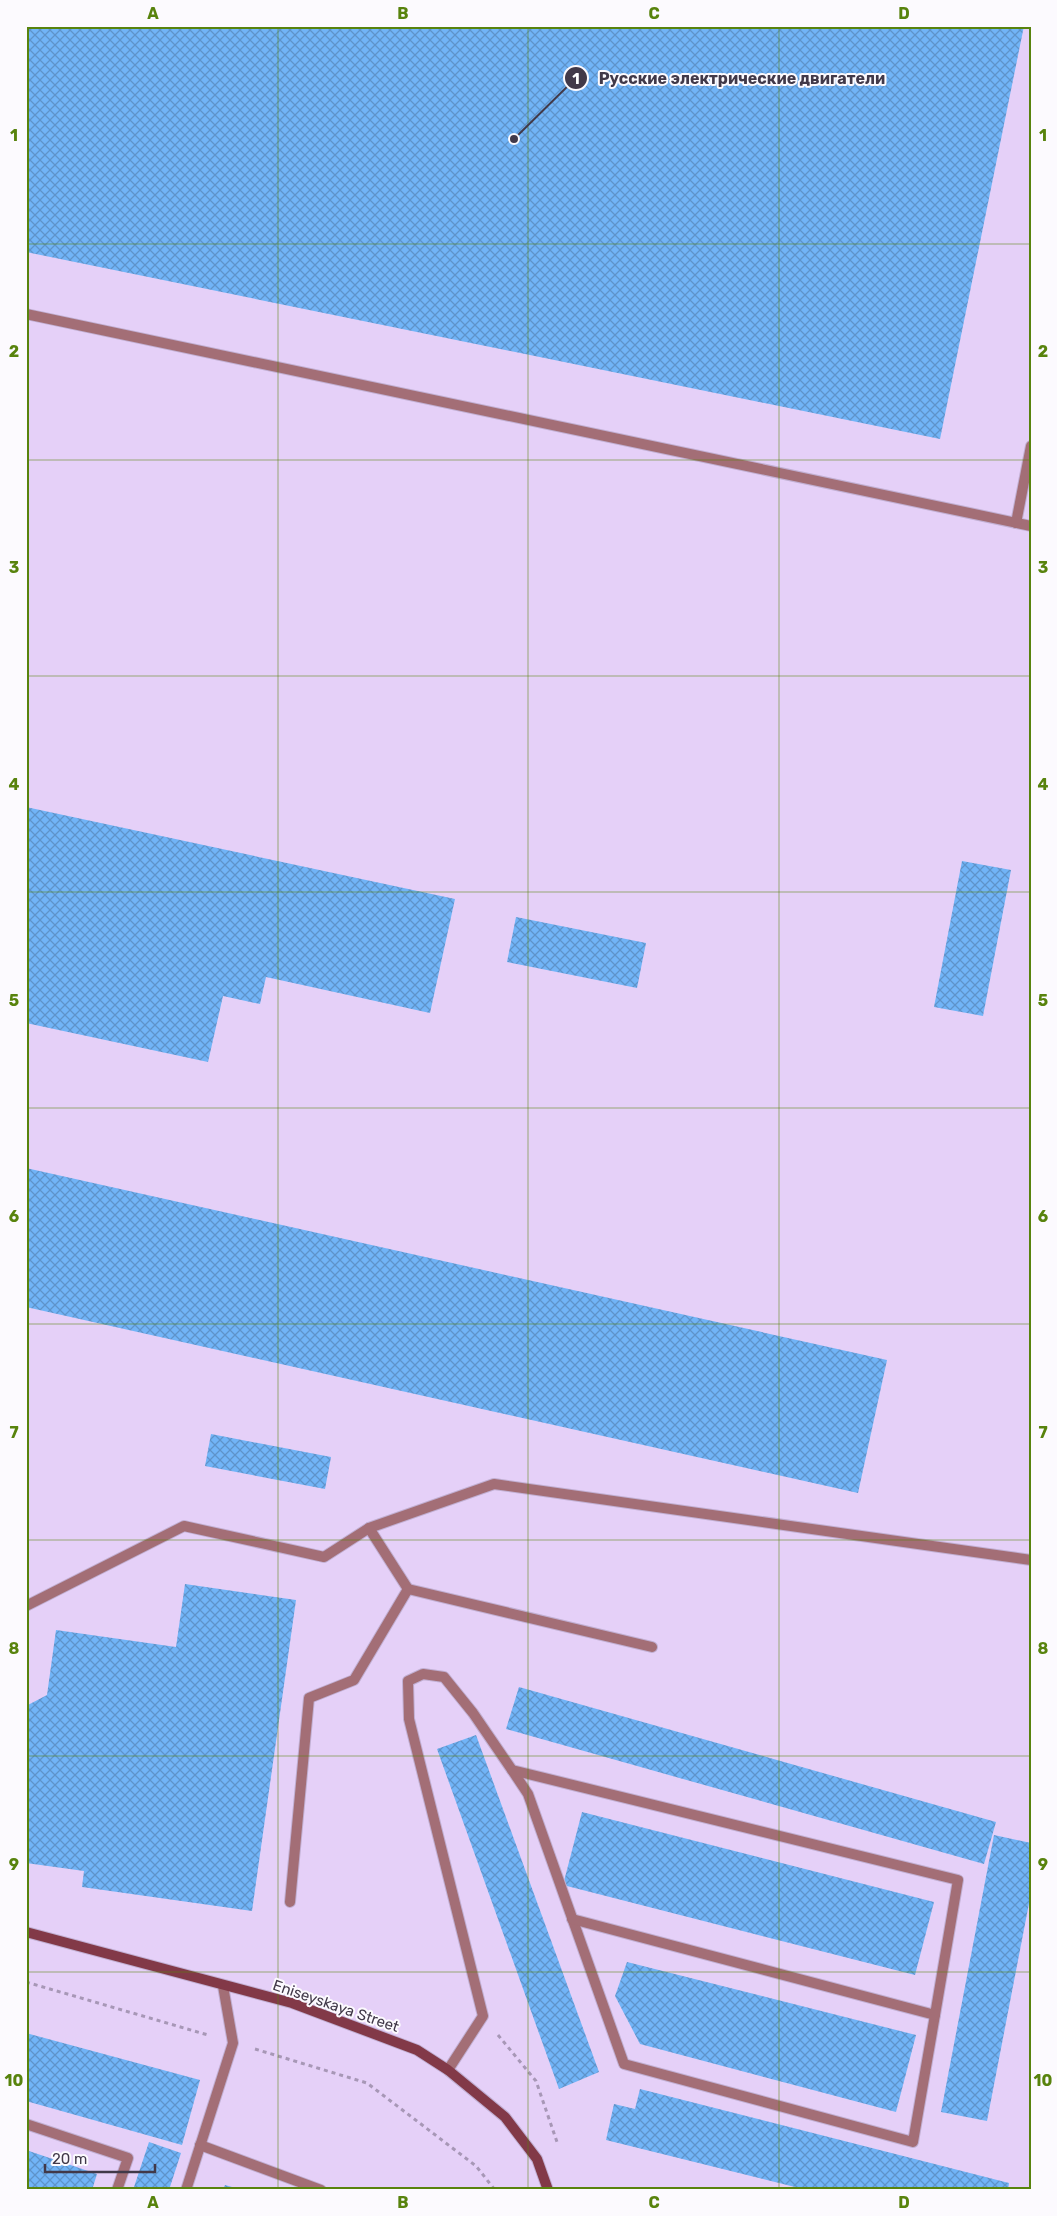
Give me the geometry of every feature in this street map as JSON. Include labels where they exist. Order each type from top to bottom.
[{"type":"street","name":"Eniseyskaya Street","points":[[26,1932],[292,2003],[417,2050],[448,2070],[505,2117],[537,2159],[548,2190]]},
{"type":"lane","points":[[26,314],[1031,526]]},
{"type":"lane","points":[[1016,523],[1031,446]]},
{"type":"lane","points":[[26,1606],[184,1526],[324,1557],[368,1528],[494,1484],[1031,1560]]},
{"type":"lane","points":[[368,1528],[408,1589],[652,1647]]},
{"type":"lane","points":[[290,1902],[309,1698],[354,1680],[408,1589]]},
{"type":"lane","points":[[448,2070],[483,2016],[409,1719],[408,1681],[423,1674],[444,1677],[473,1712],[528,1794],[624,2064],[913,2142],[958,1880],[512,1770]]},
{"type":"lane","points":[[572,1919],[935,2015]]},
{"type":"lane","points":[[186,2190],[233,2043],[223,1986]]},
{"type":"lane","points":[[26,2124],[128,2158],[117,2190]]},
{"type":"lane","points":[[200,2145],[321,2190]]},
{"type":"path","points":[[26,1982],[368,2083],[476,2166],[495,2190]]},
{"type":"path","points":[[483,2016],[536,2081],[558,2144]]},
{"type":"building","points":[[26,26],[1024,26],[940,439],[26,252]]},
{"type":"building","points":[[26,807],[455,899],[430,1013],[266,977],[260,1004],[223,996],[208,1062],[26,1023]]},
{"type":"building","points":[[962,861],[1011,870],[983,1016],[934,1007]]},
{"type":"building","points":[[516,917],[646,943],[637,988],[507,962]]},
{"type":"building","points":[[26,1168],[887,1360],[858,1493],[26,1307]]},
{"type":"building","points":[[211,1434],[331,1457],[325,1489],[205,1466]]},
{"type":"building","points":[[185,1584],[296,1600],[252,1911],[82,1887],[84,1871],[26,1863],[26,1706],[47,1695],[56,1630],[176,1647]]},
{"type":"building","points":[[519,1687],[996,1822],[984,1864],[506,1729]]},
{"type":"building","points":[[476,1735],[599,2072],[559,2089],[437,1749]]},
{"type":"building","points":[[582,1812],[934,1902],[915,1975],[563,1885]]},
{"type":"building","points":[[994,1835],[1031,1843],[1031,1893],[987,2121],[941,2112]]},
{"type":"building","points":[[627,1962],[916,2035],[896,2112],[640,2044],[615,1996]]},
{"type":"building","points":[[26,2033],[200,2080],[182,2145],[26,2101]]},
{"type":"building","points":[[640,2089],[1009,2183],[1008,2190],[807,2190],[606,2140],[614,2104],[635,2109]]},
{"type":"building","points":[[149,2142],[181,2153],[169,2190],[133,2190]]},
{"type":"building","points":[[26,2150],[97,2174],[92,2190],[26,2190]]},
{"type":"building","points":[[225,2185],[239,2189],[239,2190],[223,2190]]},
{"type":"place","name":"Русские электрические двигатели","points":[[514,139]]}]
